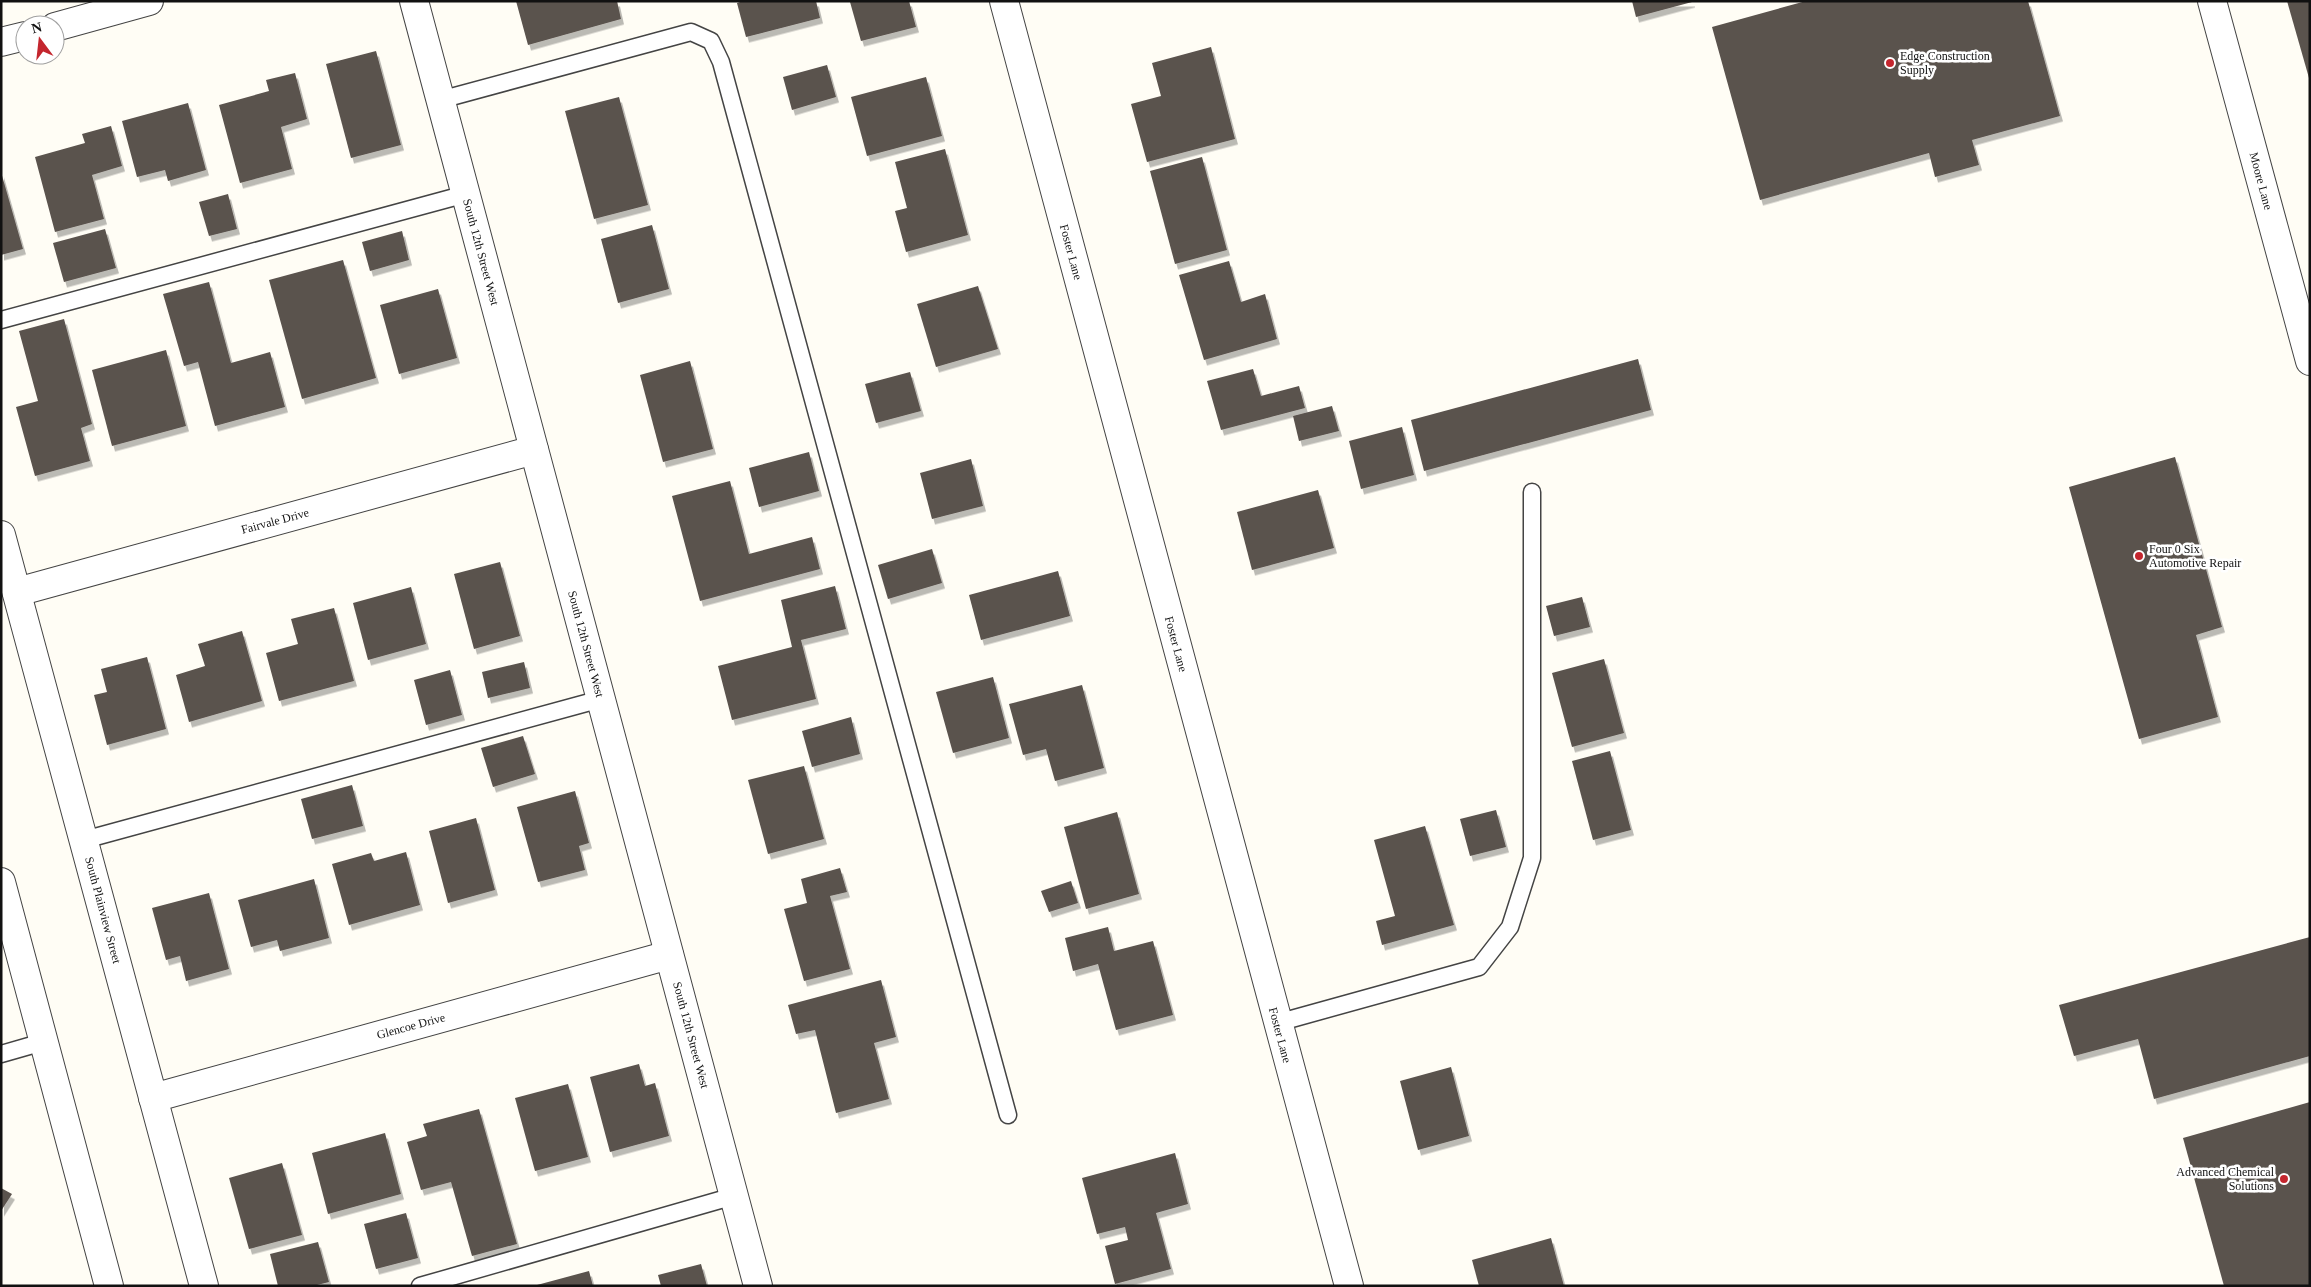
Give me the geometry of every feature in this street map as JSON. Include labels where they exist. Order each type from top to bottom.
[{"type":"street","points":[[65,24],[150,1]]},
{"type":"street","name":"South 12th Street West","points":[[414,1],[758,1286]]},
{"type":"street","name":"Foster Lane","points":[[1004,1],[1349,1286]]},
{"type":"street","name":"Moore Lane","points":[[2212,1],[2310,361]]},
{"type":"street","points":[[1,42],[15,38]]},
{"type":"street","name":"Fairvale Drive","points":[[17,592],[534,450]]},
{"type":"street","name":"South Plainview Street","points":[[1,535],[204,1286]]},
{"type":"street","points":[[1,882],[109,1286]]},
{"type":"street","name":"Glencoe Drive","points":[[154,1098],[669,955]]},
{"type":"lane","points":[[440,100],[691,32],[711,41],[722,62],[1008,1115]]},
{"type":"lane","points":[[1,320],[466,194]]},
{"type":"lane","points":[[1277,1023],[1479,967],[1510,928],[1532,858],[1532,492]]},
{"type":"lane","points":[[84,840],[601,699]]},
{"type":"lane","points":[[1,1054],[43,1042]]},
{"type":"lane","points":[[420,1286],[734,1196]]},
{"type":"building","points":[[516,1],[617,1],[621,19],[528,45]]},
{"type":"building","points":[[743,1],[816,1],[820,18],[746,37],[737,3]]},
{"type":"building","points":[[909,1],[916,27],[861,41],[850,2]]},
{"type":"building","points":[[1632,1],[1692,1],[1692,2],[1636,17]]},
{"type":"building","points":[[1806,1],[2028,1],[2060,116],[1972,140],[1979,165],[1935,177],[1929,153],[1760,200],[1712,27]]},
{"type":"building","points":[[2287,1],[2310,1],[2310,78],[2309,78]]},
{"type":"building","points":[[1211,47],[1235,139],[1147,162],[1131,104],[1161,96],[1152,63]]},
{"type":"building","points":[[376,51],[401,145],[351,158],[326,64]]},
{"type":"building","points":[[827,65],[836,97],[792,110],[783,77]]},
{"type":"building","points":[[295,73],[307,119],[281,127],[292,169],[240,183],[219,105],[269,91],[266,80]]},
{"type":"building","points":[[926,77],[942,136],[867,156],[851,97]]},
{"type":"building","points":[[619,97],[648,205],[594,219],[565,111]]},
{"type":"building","points":[[188,103],[206,170],[168,181],[165,170],[137,177],[122,121]]},
{"type":"building","points":[[111,126],[122,166],[92,175],[104,219],[55,232],[35,157],[85,143],[82,134]]},
{"type":"building","points":[[945,149],[968,235],[906,252],[895,211],[907,208],[895,162]]},
{"type":"building","points":[[1202,157],[1227,250],[1175,264],[1150,171]]},
{"type":"building","points":[[1,172],[23,249],[1,255]]},
{"type":"building","points":[[228,194],[237,229],[209,236],[199,202]]},
{"type":"building","points":[[652,225],[669,289],[618,303],[601,239]]},
{"type":"building","points":[[105,229],[116,268],[64,282],[53,243]]},
{"type":"building","points":[[402,231],[409,260],[370,271],[362,242]]},
{"type":"building","points":[[343,260],[376,378],[302,399],[269,280]]},
{"type":"building","points":[[1229,261],[1241,302],[1265,294],[1277,339],[1204,360],[1179,275]]},
{"type":"building","points":[[209,282],[231,363],[270,352],[285,407],[215,426],[198,362],[184,366],[163,294]]},
{"type":"building","points":[[978,286],[998,349],[936,367],[917,304]]},
{"type":"building","points":[[438,289],[457,358],[399,374],[380,305]]},
{"type":"building","points":[[64,319],[92,424],[81,428],[90,461],[35,476],[16,407],[38,401],[19,331]]},
{"type":"building","points":[[166,350],[186,426],[112,446],[92,370]]},
{"type":"building","points":[[1638,359],[1651,410],[1424,471],[1411,420]]},
{"type":"building","points":[[690,361],[713,449],[663,462],[640,375]]},
{"type":"building","points":[[1253,369],[1261,396],[1299,386],[1305,408],[1221,430],[1207,381]]},
{"type":"building","points":[[910,372],[921,411],[876,423],[865,384]]},
{"type":"building","points":[[1332,406],[1339,431],[1299,441],[1293,416]]},
{"type":"building","points":[[1402,427],[1414,475],[1361,489],[1349,441]]},
{"type":"building","points":[[809,452],[819,491],[759,507],[749,468]]},
{"type":"building","points":[[2175,457],[2222,627],[2196,635],[2218,717],[2139,739],[2069,487]]},
{"type":"building","points":[[971,459],[983,506],[932,519],[920,473]]},
{"type":"building","points":[[730,481],[749,554],[812,537],[820,569],[700,601],[672,496]]},
{"type":"building","points":[[1318,490],[1334,548],[1252,570],[1237,512]]},
{"type":"building","points":[[932,549],[942,583],[888,599],[878,565]]},
{"type":"building","points":[[500,562],[520,636],[474,649],[454,574]]},
{"type":"building","points":[[1058,571],[1070,616],[981,640],[969,595]]},
{"type":"building","points":[[835,586],[846,629],[801,640],[816,699],[732,720],[718,666],[792,647],[781,600]]},
{"type":"building","points":[[411,587],[426,644],[368,660],[353,603]]},
{"type":"building","points":[[1582,597],[1590,627],[1554,636],[1546,606]]},
{"type":"building","points":[[334,608],[354,681],[279,701],[266,653],[298,644],[291,619]]},
{"type":"building","points":[[242,631],[262,701],[189,722],[176,675],[205,666],[198,644]]},
{"type":"building","points":[[147,657],[166,729],[107,745],[94,695],[107,692],[101,669]]},
{"type":"building","points":[[1604,659],[1624,733],[1572,747],[1552,673]]},
{"type":"building","points":[[524,662],[530,688],[488,698],[482,672]]},
{"type":"building","points":[[450,670],[462,715],[426,725],[414,680]]},
{"type":"building","points":[[993,677],[1009,738],[953,753],[936,692]]},
{"type":"building","points":[[1082,685],[1104,768],[1055,781],[1046,749],[1023,755],[1009,704]]},
{"type":"building","points":[[851,717],[860,754],[812,767],[802,731]]},
{"type":"building","points":[[523,736],[535,774],[493,787],[481,748]]},
{"type":"building","points":[[1610,751],[1631,830],[1593,840],[1572,761]]},
{"type":"building","points":[[804,766],[824,839],[768,854],[748,780]]},
{"type":"building","points":[[352,785],[363,826],[312,839],[301,799]]},
{"type":"building","points":[[575,791],[589,843],[579,846],[585,870],[538,882],[517,807]]},
{"type":"building","points":[[1496,810],[1506,847],[1470,856],[1460,819]]},
{"type":"building","points":[[1117,812],[1139,894],[1086,909],[1064,827]]},
{"type":"building","points":[[476,818],[495,890],[448,903],[429,831]]},
{"type":"building","points":[[1425,826],[1454,925],[1382,945],[1376,921],[1395,916],[1374,840]]},
{"type":"building","points":[[406,852],[420,905],[349,925],[332,864],[371,853],[374,861]]},
{"type":"building","points":[[840,868],[847,892],[830,896],[850,969],[804,981],[784,909],[807,903],[801,879]]},
{"type":"building","points":[[314,879],[329,938],[280,951],[277,940],[251,947],[238,900]]},
{"type":"building","points":[[1071,881],[1078,903],[1049,912],[1041,891]]},
{"type":"building","points":[[209,893],[229,969],[186,981],[180,956],[166,960],[152,908]]},
{"type":"building","points":[[1108,927],[1114,951],[1153,941],[1173,1015],[1116,1030],[1098,964],[1073,971],[1065,938]]},
{"type":"building","points":[[2310,937],[2310,1056],[2154,1099],[2138,1039],[2074,1056],[2059,1005]]},
{"type":"building","points":[[881,980],[896,1037],[874,1043],[889,1099],[836,1113],[815,1030],[796,1034],[788,1005]]},
{"type":"building","points":[[639,1064],[645,1086],[655,1083],[669,1136],[610,1152],[590,1077]]},
{"type":"building","points":[[1451,1067],[1469,1136],[1418,1150],[1400,1081]]},
{"type":"building","points":[[568,1084],[588,1157],[535,1171],[515,1098]]},
{"type":"building","points":[[2310,1102],[2310,1286],[2224,1286],[2183,1138]]},
{"type":"building","points":[[479,1109],[517,1244],[472,1256],[451,1182],[421,1190],[407,1142],[427,1136],[423,1124]]},
{"type":"building","points":[[385,1133],[401,1194],[328,1214],[312,1153]]},
{"type":"building","points":[[1175,1153],[1188,1204],[1156,1213],[1171,1269],[1115,1284],[1105,1246],[1128,1240],[1125,1227],[1097,1234],[1082,1178]]},
{"type":"building","points":[[282,1163],[302,1235],[249,1249],[229,1178]]},
{"type":"building","points":[[1,1188],[12,1194],[1,1211]]},
{"type":"building","points":[[406,1213],[418,1258],[376,1269],[364,1224]]},
{"type":"building","points":[[1551,1238],[1564,1286],[1479,1286],[1472,1260]]},
{"type":"building","points":[[318,1242],[329,1282],[313,1286],[278,1286],[270,1254]]},
{"type":"building","points":[[701,1264],[707,1286],[661,1286],[658,1275]]},
{"type":"building","points":[[589,1271],[593,1286],[537,1286],[537,1285]]},
{"type":"place","name":"Edge Construction Supply","points":[[1890,63]]},
{"type":"place","name":"Four 0 Six Automotive Repair","points":[[2139,556]]},
{"type":"place","name":"Advanced Chemical Solutions","points":[[2284,1179]]}]
